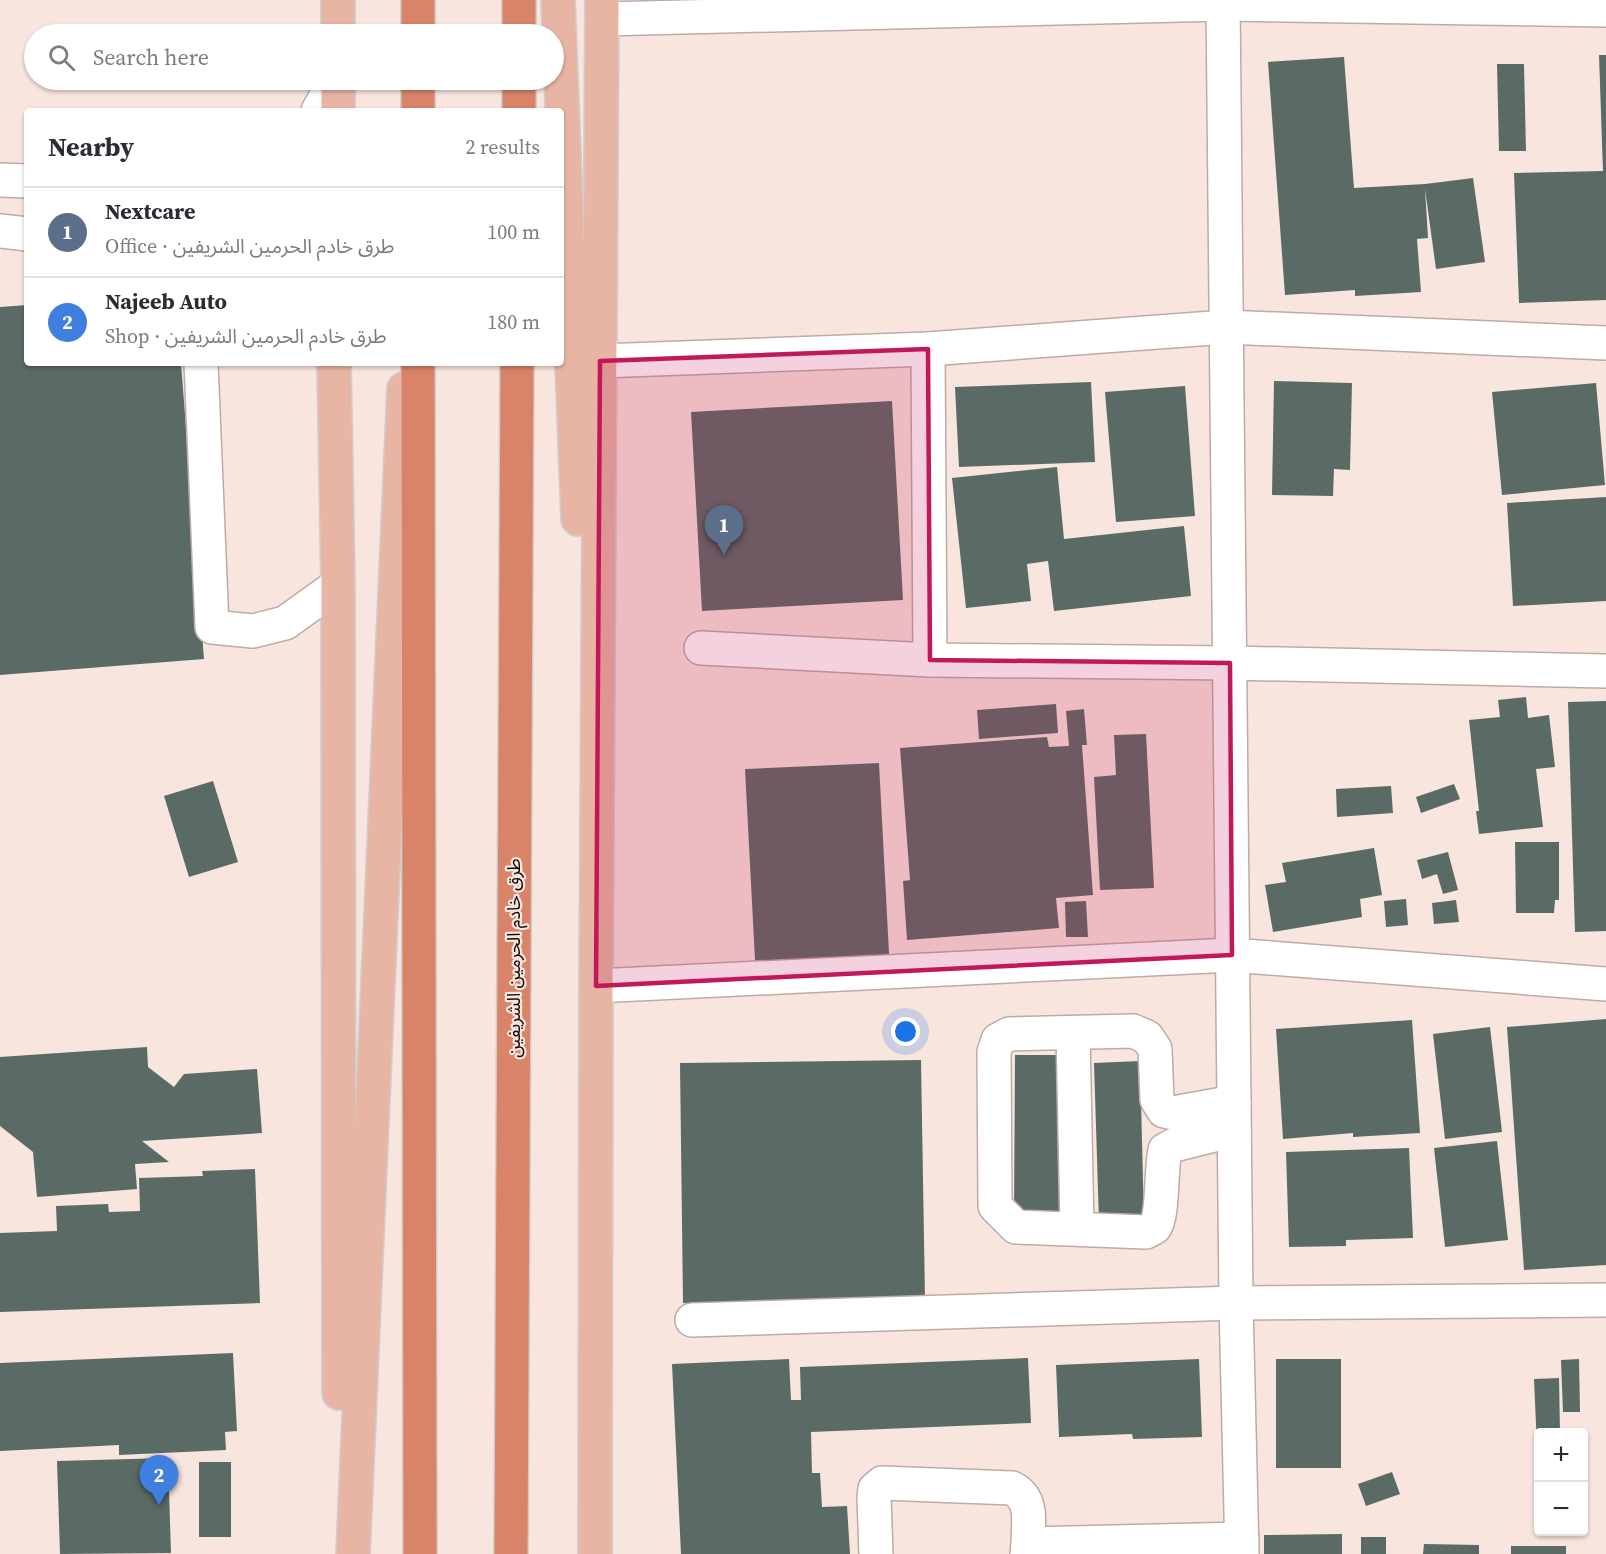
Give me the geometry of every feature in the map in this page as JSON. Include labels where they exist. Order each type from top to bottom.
[{"type":"highway","points":[[418,0],[418,24]]},
{"type":"highway","points":[[519,0],[519,24]]},
{"type":"highway","points":[[417,90],[417,108]]},
{"type":"highway","points":[[519,90],[519,108]]},
{"type":"highway","points":[[418,366],[420,1554]]},
{"type":"highway","name":"طرق خادم الحرمين الشريفين","points":[[511,1554],[517,366]]},
{"type":"main road","points":[[338,24],[339,0]]},
{"type":"main road","points":[[558,0],[559,24]]},
{"type":"main road","points":[[596,1554],[596,986],[602,10]]},
{"type":"main road","points":[[337,90],[338,108]]},
{"type":"main road","points":[[561,90],[562,108]]},
{"type":"main road","points":[[564,156],[596,986]]},
{"type":"main road","points":[[334,366],[338,585],[339,1554]]},
{"type":"main road","points":[[353,1554],[405,366]]},
{"type":"street","points":[[876,1554],[874,1497],[875,1489],[882,1484],[1012,1488],[1021,1492],[1027,1502],[1028,1549],[1242,1547],[1236,1303],[1223,2]]},
{"type":"street","points":[[602,10],[1223,2],[1606,10]]},
{"type":"street","points":[[320,108],[331,90]]},
{"type":"street","points":[[0,180],[24,181]]},
{"type":"street","points":[[0,231],[24,234]]},
{"type":"street","points":[[600,361],[928,349],[1226,327],[1606,343]]},
{"type":"street","points":[[928,349],[930,660]]},
{"type":"street","points":[[201,366],[212,627],[253,631],[285,623],[338,585]]},
{"type":"street","points":[[701,648],[930,660],[1230,663],[1606,671]]},
{"type":"street","points":[[596,986],[1232,955],[1606,984]]},
{"type":"street","points":[[1133,1031],[1147,1037],[1155,1049],[1157,1100],[1164,1111],[1234,1116],[1165,1150],[1162,1162],[1160,1217],[1155,1227],[1146,1232],[1016,1227],[995,1206],[994,1052],[998,1040],[1009,1034],[1133,1031]]},
{"type":"street","points":[[1073,1032],[1077,1229]]},
{"type":"street","points":[[692,1320],[1236,1303],[1606,1300]]},
{"type":"highlighted area","points":[[928,349],[930,660],[1230,663],[1232,955],[596,986],[600,361]]},
{"type":"building","points":[[1599,55],[1606,55],[1606,300],[1519,303],[1514,173],[1603,171]]},
{"type":"building","points":[[1344,57],[1354,188],[1425,184],[1473,178],[1485,262],[1436,269],[1425,189],[1428,238],[1417,239],[1421,292],[1355,296],[1355,290],[1285,295],[1268,62]]},
{"type":"building","points":[[1497,64],[1524,64],[1526,151],[1499,151]]},
{"type":"building","points":[[24,305],[24,366],[181,366],[204,659],[0,675],[0,307]]},
{"type":"building","points":[[1274,381],[1352,383],[1350,470],[1334,469],[1333,496],[1272,495]]},
{"type":"building","points":[[1091,382],[1095,462],[959,467],[955,387]]},
{"type":"building","points":[[1596,383],[1605,485],[1502,495],[1492,392]]},
{"type":"building","points":[[1185,386],[1195,516],[1116,522],[1105,392]]},
{"type":"building","points":[[892,401],[903,600],[702,611],[691,412]]},
{"type":"building","points":[[1057,467],[1064,539],[1184,526],[1191,596],[1054,611],[1048,561],[1027,564],[1031,601],[966,608],[952,478]]},
{"type":"building","points":[[1606,497],[1606,601],[1513,606],[1507,503]]},
{"type":"building","points":[[1526,697],[1528,718],[1549,715],[1555,767],[1536,769],[1543,827],[1479,834],[1476,811],[1479,811],[1469,720],[1500,717],[1498,700]]},
{"type":"building","points":[[1606,701],[1606,931],[1575,932],[1568,702]]},
{"type":"building","points":[[1056,704],[1058,733],[979,739],[977,710]]},
{"type":"building","points":[[1084,709],[1087,745],[1082,745],[1093,895],[1056,898],[1059,928],[907,940],[903,881],[910,880],[900,748],[1047,737],[1049,747],[1069,746],[1066,711]]},
{"type":"building","points":[[1146,734],[1154,888],[1100,890],[1094,777],[1116,775],[1114,735]]},
{"type":"building","points":[[879,763],[890,972],[756,979],[745,769]]},
{"type":"building","points":[[213,781],[238,862],[189,877],[164,796]]},
{"type":"building","points":[[1454,784],[1460,799],[1421,813],[1416,797]]},
{"type":"building","points":[[1391,786],[1393,813],[1337,817],[1336,789]]},
{"type":"building","points":[[1515,842],[1559,842],[1559,900],[1555,900],[1554,913],[1516,913]]},
{"type":"building","points":[[1374,848],[1382,895],[1360,899],[1362,917],[1273,932],[1265,885],[1286,882],[1282,863]]},
{"type":"building","points":[[1448,852],[1458,890],[1443,894],[1437,874],[1422,879],[1417,860]]},
{"type":"building","points":[[1406,899],[1408,925],[1386,927],[1384,901]]},
{"type":"building","points":[[1456,900],[1459,922],[1434,924],[1432,903]]},
{"type":"building","points":[[1086,901],[1088,937],[1066,937],[1065,902]]},
{"type":"building","points":[[1606,1019],[1606,1265],[1524,1270],[1507,1027]]},
{"type":"building","points":[[1412,1020],[1420,1133],[1353,1137],[1353,1133],[1283,1139],[1276,1029]]},
{"type":"building","points":[[1490,1027],[1502,1132],[1445,1139],[1433,1034]]},
{"type":"building","points":[[147,1047],[148,1067],[174,1087],[184,1074],[257,1069],[262,1133],[142,1141],[169,1162],[135,1164],[137,1189],[37,1197],[33,1152],[0,1126],[0,1057]]},
{"type":"building","points":[[1015,1055],[1060,1055],[1060,1215],[1014,1215]]},
{"type":"building","points":[[921,1060],[925,1299],[683,1303],[680,1063]]},
{"type":"building","points":[[1140,1061],[1144,1221],[1099,1222],[1094,1063]]},
{"type":"building","points":[[1497,1141],[1508,1240],[1445,1247],[1434,1148]]},
{"type":"building","points":[[1409,1148],[1413,1238],[1346,1240],[1346,1246],[1289,1247],[1286,1152]]},
{"type":"building","points":[[255,1169],[260,1303],[0,1312],[0,1233],[57,1231],[56,1206],[108,1204],[109,1212],[140,1211],[139,1178],[203,1176],[202,1171]]},
{"type":"building","points":[[233,1353],[237,1431],[225,1432],[226,1450],[119,1455],[119,1445],[0,1451],[0,1363]]},
{"type":"building","points":[[1028,1358],[1031,1423],[811,1432],[812,1473],[820,1473],[822,1507],[847,1506],[850,1554],[681,1554],[672,1364],[789,1359],[791,1400],[801,1400],[800,1367]]},
{"type":"building","points":[[1199,1359],[1202,1437],[1133,1439],[1132,1434],[1059,1437],[1056,1365]]},
{"type":"building","points":[[1276,1359],[1341,1359],[1341,1468],[1276,1468]]},
{"type":"building","points":[[1579,1359],[1580,1412],[1563,1412],[1561,1360]]},
{"type":"building","points":[[1559,1378],[1560,1428],[1536,1428],[1534,1379]]},
{"type":"building","points":[[168,1458],[171,1553],[60,1554],[57,1461]]},
{"type":"building","points":[[199,1462],[231,1462],[231,1537],[199,1537]]},
{"type":"building","points":[[1392,1472],[1400,1494],[1366,1506],[1358,1484]]},
{"type":"building","points":[[1342,1534],[1342,1554],[1264,1554],[1264,1535]]},
{"type":"building","points":[[1361,1537],[1386,1537],[1386,1554],[1361,1554]]},
{"type":"building","points":[[1424,1544],[1479,1545],[1479,1554],[1423,1554]]},
{"type":"building","points":[[1511,1546],[1566,1546],[1566,1554],[1511,1554]]},
{"type":"place","name":"Nextcare","points":[[724,555]]},
{"type":"place","name":"Najeeb Auto","points":[[159,1505]]}]
